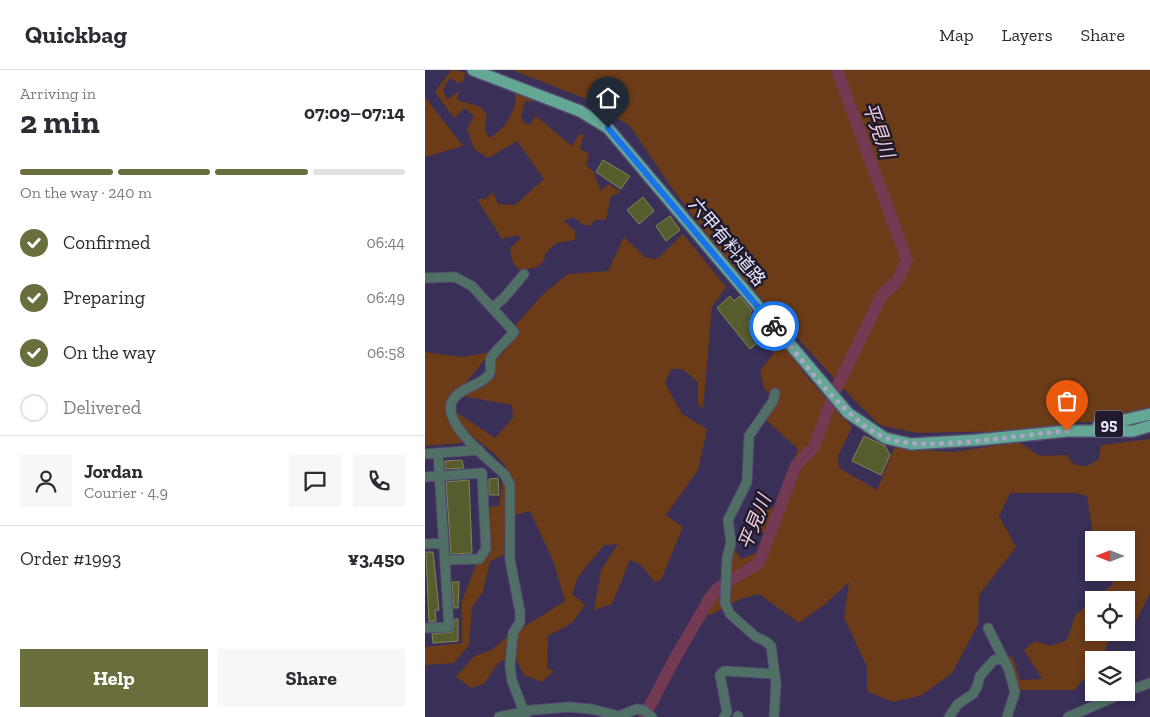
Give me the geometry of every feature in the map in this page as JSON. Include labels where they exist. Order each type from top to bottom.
[{"type":"main road","name":"六甲有料道路","points":[[473,70],[580,111],[608,128],[847,413],[885,438],[911,444],[1067,431],[1133,431],[1150,427]]},
{"type":"main road","name":"95","points":[[1067,431],[1150,414]]},
{"type":"street","points":[[492,308],[505,298],[524,274]]},
{"type":"street","points":[[425,278],[455,277],[472,286],[515,332],[491,357],[490,374],[487,378],[461,392],[453,399],[449,409],[452,422],[505,474],[510,486],[510,560],[520,612],[520,622],[513,633],[510,666],[513,681],[525,715]]},
{"type":"street","points":[[774,717],[775,674],[771,646],[755,637],[730,614],[725,602],[725,584],[731,543],[728,520],[747,482],[749,436],[773,401],[775,393]]},
{"type":"street","points":[[425,454],[479,450]]},
{"type":"street","points":[[425,628],[449,627],[438,453]]},
{"type":"street","points":[[425,477],[483,473],[486,549],[479,559],[445,560]]},
{"type":"street","points":[[425,544],[444,543]]},
{"type":"street","points":[[988,628],[1009,670],[1015,692],[1007,717]]},
{"type":"street","points":[[949,717],[959,704],[973,694],[977,687],[979,676],[994,660],[1003,659]]},
{"type":"street","points":[[724,717],[727,712],[720,675],[724,671],[775,674]]},
{"type":"street","points":[[1135,689],[1150,683]]},
{"type":"street","points":[[1068,717],[1105,701]]},
{"type":"street","points":[[499,717],[525,715],[569,707],[591,708],[623,716],[630,711],[648,713]]},
{"type":"shaded area","points":[[451,70],[465,72],[464,81],[459,83],[450,78],[443,90],[447,100],[459,91],[457,100],[481,107],[487,116],[485,128],[489,138],[500,130],[509,119],[514,106],[515,92],[533,98],[532,102],[525,101],[521,117],[523,122],[529,125],[536,116],[572,146],[579,134],[584,135],[580,149],[589,154],[586,165],[593,171],[601,191],[608,184],[621,192],[611,196],[606,220],[595,220],[590,226],[582,224],[573,217],[564,221],[575,231],[575,240],[556,243],[545,254],[544,260],[537,267],[520,270],[513,263],[510,248],[521,238],[517,235],[502,239],[477,199],[485,199],[493,192],[498,204],[515,205],[544,179],[517,141],[488,158],[474,149],[467,129],[474,116],[464,108],[454,118],[435,92]]},
{"type":"shaded area","points":[[512,70],[1150,70],[1150,411],[1110,422],[1079,422],[1020,431],[917,433],[880,425],[855,401],[729,263],[671,187],[630,126],[589,100]]},
{"type":"shaded area","points":[[425,97],[463,146],[425,157]]},
{"type":"shaded area","points":[[683,234],[726,287],[712,307],[703,409],[698,404],[698,382],[682,369],[671,369],[665,383],[682,414],[707,429],[698,470],[666,515],[683,527],[661,580],[655,582],[640,564],[630,560],[612,604],[594,610],[601,570],[618,544],[604,545],[578,577],[572,594],[585,605],[572,623],[548,636],[547,668],[554,671],[542,682],[524,675],[513,653],[517,631],[565,601],[554,563],[530,511],[515,515],[511,477],[505,466],[499,458],[471,435],[460,421],[456,412],[495,438],[513,418],[512,405],[462,396],[473,389],[482,388],[495,377],[496,360],[514,340],[514,327],[543,294],[568,274],[608,271],[624,237],[646,258],[657,259]]},
{"type":"shaded area","points":[[775,333],[807,377],[852,427],[838,456],[839,468],[877,490],[895,446],[919,450],[954,452],[1018,442],[1040,456],[1067,455],[1074,465],[1087,466],[1099,459],[1101,445],[1150,439],[1150,593],[1135,623],[1135,591],[1105,591],[1113,584],[1112,581],[1135,581],[1135,531],[1092,531],[1087,496],[1076,493],[1010,493],[999,516],[1016,547],[979,595],[978,624],[952,673],[922,695],[893,702],[867,691],[867,667],[844,617],[849,582],[825,604],[799,623],[759,594],[740,599],[711,615],[698,610],[703,596],[727,580],[732,546],[741,559],[759,552],[766,534],[749,526],[757,505],[775,509],[798,449],[766,420],[777,403],[764,388],[760,371],[773,354],[769,339]]},
{"type":"shaded area","points":[[425,352],[461,357],[491,352],[455,396],[448,412],[462,437],[461,443],[425,446]]},
{"type":"shaded area","points":[[503,477],[506,486],[504,555],[490,561],[483,592],[472,607],[469,645],[454,663],[425,665],[425,647],[462,643],[462,601],[477,562],[489,549],[490,507],[499,506]]},
{"type":"shaded area","points":[[1085,608],[1085,641],[1110,641],[1104,651],[1085,651],[1085,678],[1074,690],[1016,690],[1008,658],[1012,655],[1020,680],[1042,679],[1024,650],[1035,641],[1051,646],[1067,640],[1075,616]]},
{"type":"shaded area","points":[[509,635],[506,659],[498,663],[484,684],[471,688],[456,677],[473,657],[493,649]]},
{"type":"building","points":[[603,160],[630,176],[621,189],[596,172]]},
{"type":"building","points":[[643,197],[654,211],[639,224],[627,210]]},
{"type":"building","points":[[670,216],[680,230],[666,241],[656,226]]},
{"type":"building","points":[[730,296],[734,301],[740,296],[752,311],[750,313],[753,318],[747,324],[761,340],[750,349],[717,308]]},
{"type":"building","points":[[864,436],[885,446],[890,455],[881,475],[852,461]]},
{"type":"building","points":[[462,460],[464,468],[445,469],[445,461]]},
{"type":"building","points":[[498,478],[499,495],[489,495],[489,479]]},
{"type":"building","points":[[469,480],[472,553],[451,554],[446,482]]},
{"type":"building","points":[[426,552],[433,552],[439,610],[435,610],[436,621],[429,622]]},
{"type":"building","points":[[452,582],[459,582],[458,608],[454,608]]},
{"type":"building","points":[[455,619],[458,619],[458,641],[433,643],[432,634],[453,632]]},
{"type":"waterway","name":"平見川","points":[[836,389],[882,295],[897,281],[907,260],[837,70]]},
{"type":"waterway","name":"平見川","points":[[644,717],[710,598],[718,588],[759,563],[796,465],[814,447],[831,401]]},
{"type":"way so far","points":[[774,326],[847,413],[885,438],[911,444],[1067,431]]},
{"type":"route","points":[[608,128],[774,326]]}]
